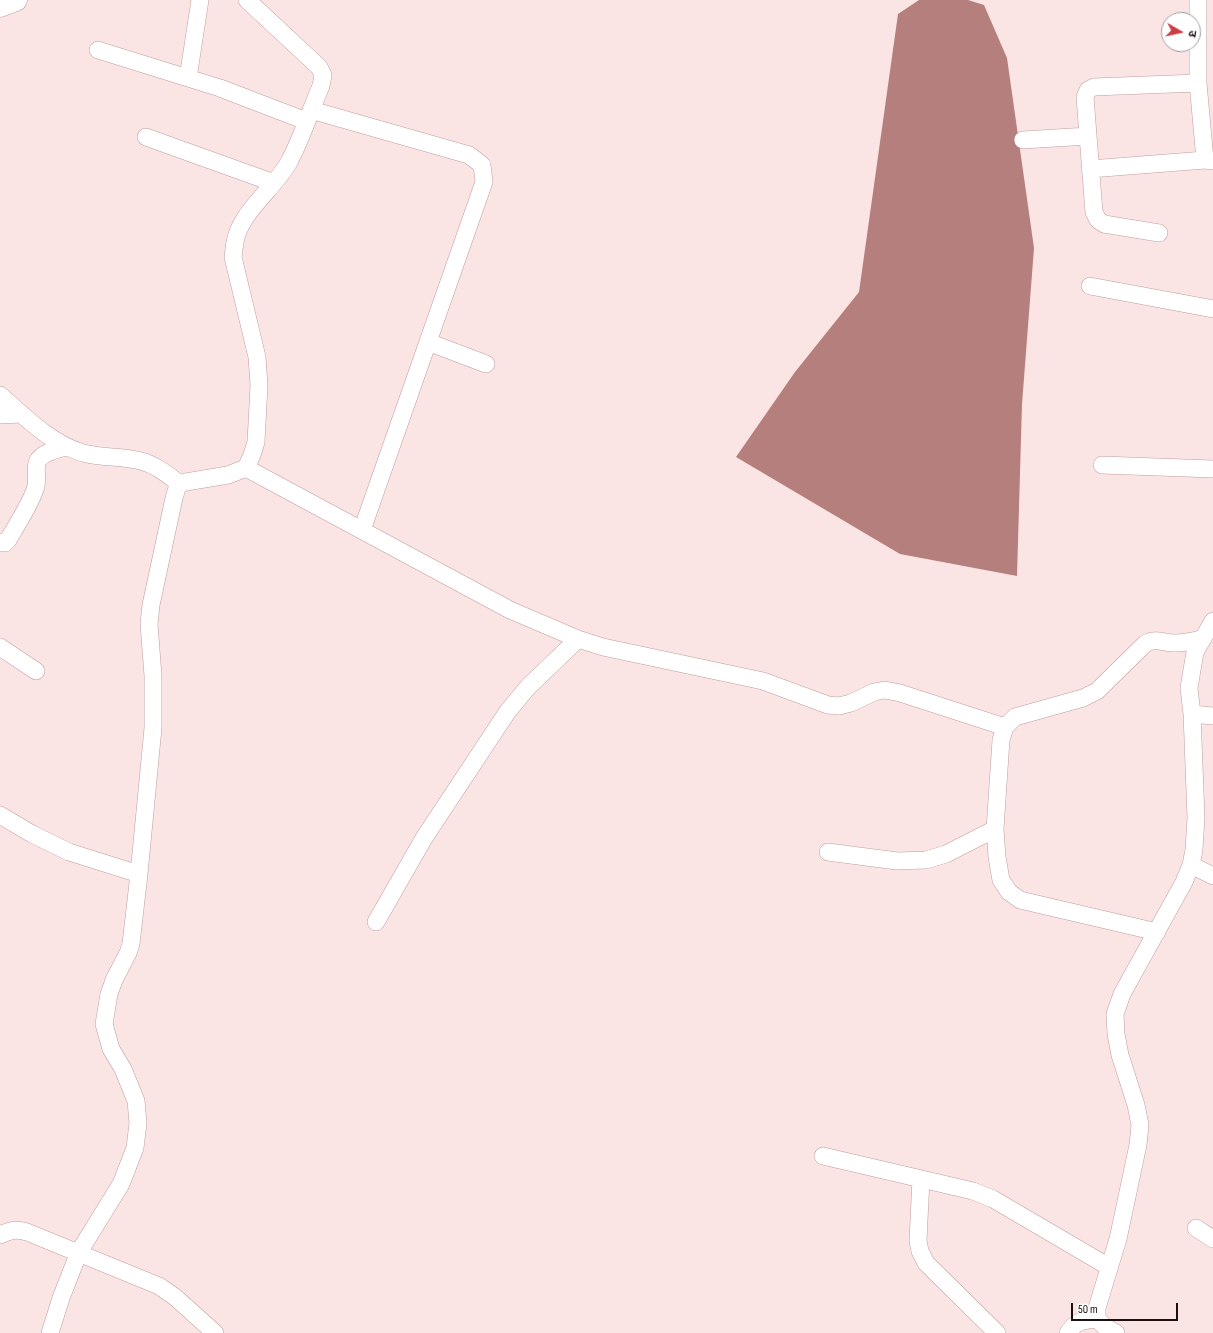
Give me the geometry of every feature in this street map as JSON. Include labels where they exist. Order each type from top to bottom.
[{"type":"main road","points":[[0,6],[16,0]]},
{"type":"street","points":[[188,78],[200,0]]},
{"type":"street","points":[[50,1333],[61,1298],[79,1252],[121,1184],[134,1148],[138,1123],[136,1101],[123,1069],[111,1049],[104,1024],[109,994],[114,980],[128,954],[131,944],[153,728],[153,676],[149,624],[151,605],[174,498],[180,484],[198,479],[228,475],[246,468],[252,455],[256,442],[259,385],[257,357],[234,257],[235,241],[241,225],[249,213],[281,176],[290,160],[323,76],[319,67],[247,0]]},
{"type":"street","points":[[1090,169],[1209,161],[1198,83],[1198,0]]},
{"type":"street","points":[[98,50],[308,115],[469,155],[482,164],[484,182],[362,530]]},
{"type":"street","points":[[1159,233],[1104,224],[1098,220],[1094,212],[1085,97],[1088,90],[1094,87],[1198,83]]},
{"type":"street","points":[[1023,140],[1088,136]]},
{"type":"street","points":[[146,137],[274,183]]},
{"type":"street","points":[[1090,286],[1213,309]]},
{"type":"street","points":[[428,342],[486,364]]},
{"type":"street","points":[[0,395],[21,414],[53,439],[84,453],[141,461],[162,470],[180,484]]},
{"type":"street","points":[[0,415],[21,414]]},
{"type":"street","points":[[0,542],[5,543],[8,540],[31,498],[36,485],[36,468],[40,458],[47,453],[68,446]]},
{"type":"street","points":[[1102,465],[1213,469]]},
{"type":"street","points":[[246,468],[510,610],[578,639],[603,647],[763,681],[828,705],[839,706],[851,703],[874,692],[885,690],[900,693],[1005,727]]},
{"type":"street","points":[[1116,1333],[1104,1326],[1097,1319],[1097,1308],[1118,1239],[1138,1145],[1140,1126],[1136,1105],[1120,1055],[1116,1034],[1116,1014],[1122,994],[1184,882],[1191,865],[1194,850],[1196,817],[1192,714],[1189,688],[1195,652],[1213,621]]},
{"type":"street","points":[[376,922],[424,838],[508,711],[528,687],[578,639]]},
{"type":"street","points":[[1156,932],[1020,900],[1009,892],[1001,880],[996,857],[995,829],[1001,740],[1005,727],[1014,717],[1083,698],[1097,692],[1145,644],[1150,641],[1154,640],[1176,643],[1202,639]]},
{"type":"street","points":[[0,647],[36,671]]},
{"type":"street","points":[[1192,714],[1213,716]]},
{"type":"street","points":[[0,815],[32,834],[69,852],[139,874]]},
{"type":"street","points":[[828,852],[898,861],[926,860],[946,854],[995,829]]},
{"type":"street","points":[[1191,865],[1213,876]]},
{"type":"street","points":[[823,1156],[973,1191],[993,1199],[1109,1267]]},
{"type":"street","points":[[921,1179],[918,1241],[920,1251],[926,1263],[997,1333]]},
{"type":"street","points":[[1196,1228],[1213,1239]]},
{"type":"street","points":[[0,1235],[7,1231],[17,1230],[27,1232],[159,1286],[175,1297],[215,1333]]},
{"type":"street","points":[[1068,1333],[1075,1324],[1082,1320],[1097,1319]]},
{"type":"shaded area","points":[[919,0],[968,0],[984,5],[1007,58],[1034,248],[1022,404],[1017,576],[900,554],[736,457],[795,372],[859,292],[898,14]]}]
